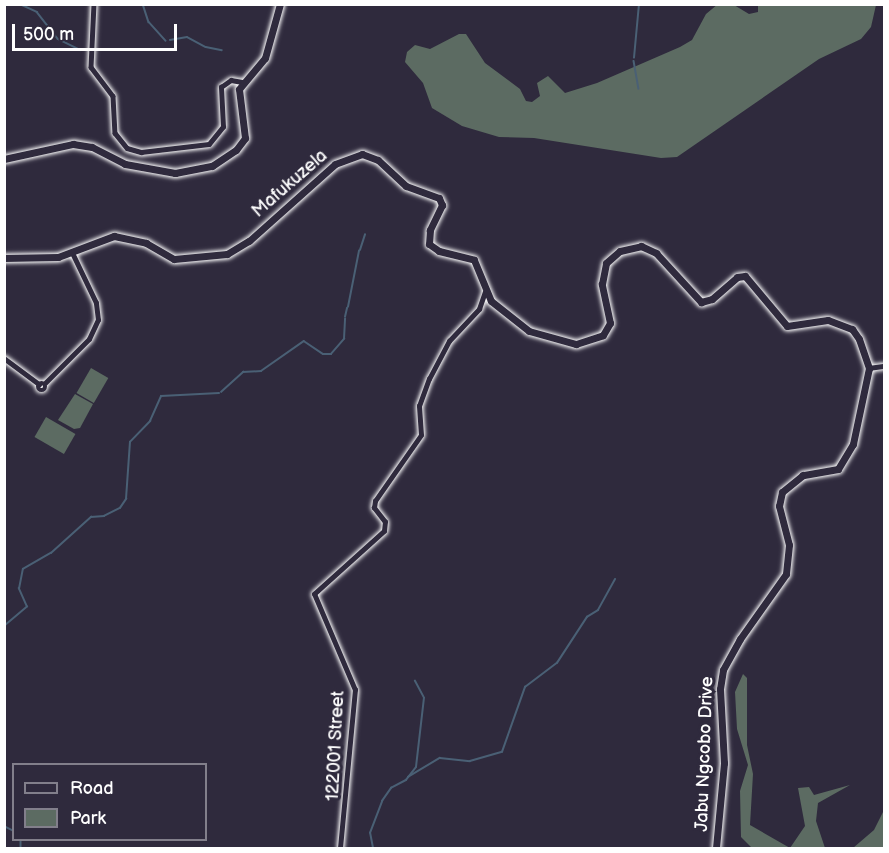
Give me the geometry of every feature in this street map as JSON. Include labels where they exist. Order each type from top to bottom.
[{"type":"main road","points":[[4,159],[81,144],[125,164],[175,173],[201,171],[236,150],[245,138],[238,98],[242,82],[265,58],[280,4]]},
{"type":"main road","name":"Mafukuzela","points":[[4,258],[52,257],[72,253],[114,236],[146,243],[174,259],[227,254],[249,241],[335,164],[362,154],[378,160],[406,186],[439,198],[442,205],[430,230],[429,244],[439,251],[474,260],[485,292],[494,305],[526,329],[573,344],[586,343],[609,328],[602,284],[609,260],[626,249],[646,247],[665,262],[701,302],[712,299],[737,277],[745,276],[787,326],[824,320],[848,327],[859,339],[869,368]]},
{"type":"main road","name":"Jabu Ngcobo Drive","points":[[716,849],[724,763],[720,689],[723,670],[740,639],[786,574],[789,545],[779,510],[780,495],[801,476],[836,470],[846,461],[856,436],[869,368]]},
{"type":"street","points":[[94,4],[91,67],[113,96],[115,133],[128,148],[141,152],[209,144],[223,128],[221,87],[231,80],[242,82]]},
{"type":"street","points":[[4,358],[42,384],[89,339],[98,320],[96,303],[72,253]]},
{"type":"street","name":"122001 Street","points":[[340,849],[355,690],[313,597],[317,590],[384,531],[385,522],[374,508],[375,501],[421,435],[419,406],[429,379],[449,341],[479,309],[485,292]]},
{"type":"street","points":[[869,368],[885,366]]},
{"type":"green space","points":[[718,4],[734,5],[749,14],[758,12],[758,5],[876,5],[871,27],[861,39],[819,59],[677,157],[661,158],[534,138],[499,137],[462,126],[432,108],[423,83],[405,62],[407,52],[415,45],[430,49],[459,34],[466,34],[485,63],[520,89],[526,101],[532,102],[540,96],[537,83],[548,76],[565,93],[597,83],[680,47],[692,40],[706,14]]},
{"type":"green space","points":[[91,368],[108,378],[94,403],[76,393]]},
{"type":"green space","points":[[75,394],[93,404],[80,428],[74,429],[58,420]]},
{"type":"green space","points":[[46,417],[75,434],[64,454],[34,437]]},
{"type":"green space","points":[[743,674],[747,678],[747,745],[753,774],[750,825],[790,848],[752,848],[741,837],[740,791],[748,765],[737,729],[735,692]]},
{"type":"green space","points":[[850,785],[818,803],[816,821],[825,848],[790,848],[805,826],[798,788],[809,787],[814,795]]},
{"type":"green space","points":[[884,810],[884,848],[853,848],[874,830]]},
{"type":"waterway","points":[[20,4],[37,12],[58,39],[81,50]]},
{"type":"waterway","points":[[143,4],[149,22],[166,41]]},
{"type":"waterway","points":[[634,58],[639,4]]},
{"type":"waterway","points":[[170,40],[187,37],[206,47],[222,50]]},
{"type":"waterway","points":[[634,61],[639,89]]},
{"type":"waterway","points":[[360,250],[365,235]]},
{"type":"waterway","points":[[348,307],[359,251]]},
{"type":"waterway","points":[[345,317],[347,308]]},
{"type":"waterway","points":[[221,392],[243,372],[261,371],[304,341],[323,354],[331,354],[344,339],[345,319]]},
{"type":"waterway","points":[[4,626],[27,607],[19,589],[23,569],[51,553],[91,517],[104,516],[120,508],[126,499],[130,442],[150,421],[161,396],[219,393]]},
{"type":"waterway","points":[[408,777],[440,758],[470,761],[502,752],[525,687],[557,663],[587,617],[598,610],[615,579]]},
{"type":"waterway","points":[[373,848],[370,833],[382,801],[391,788],[406,780],[416,767],[424,698],[415,681]]},
{"type":"waterway","points":[[4,826],[12,830]]},
{"type":"waterway","points":[[21,841],[21,848]]}]
